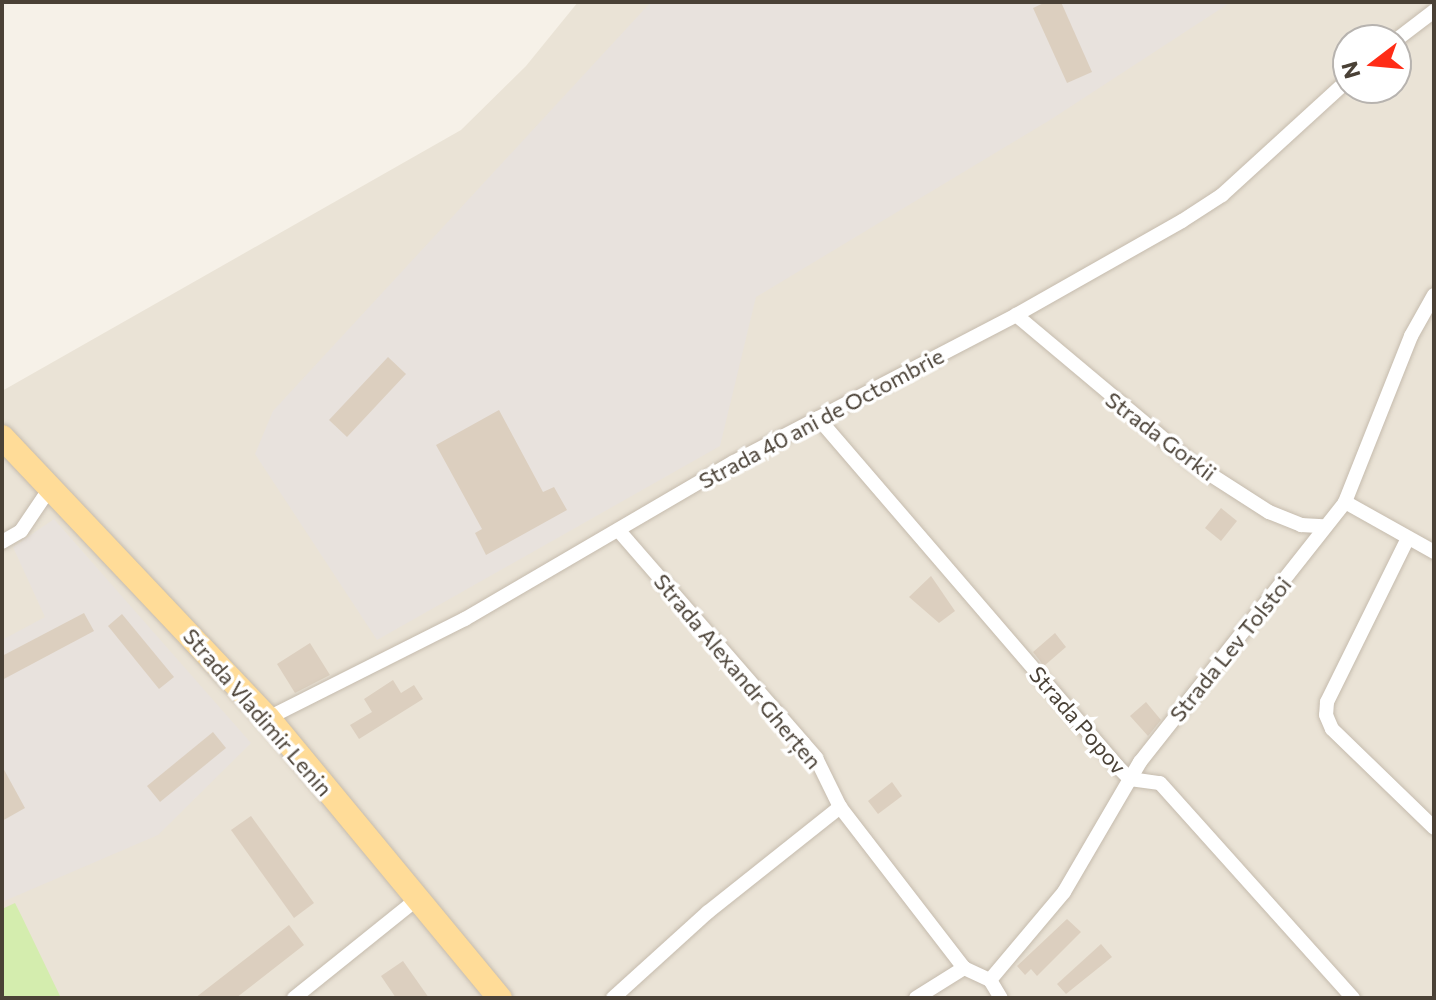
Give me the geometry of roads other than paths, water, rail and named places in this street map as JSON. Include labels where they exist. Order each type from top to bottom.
[{"type":"main road","name":"Strada Vladimir Lenin","points":[[2,437],[268,718],[500,998]]},
{"type":"street","points":[[1412,28],[1434,11]]},
{"type":"street","name":"Strada 40 ani de Octombrie","points":[[268,718],[465,619],[818,418],[1016,315],[1222,195],[1332,95]]},
{"type":"street","name":"Strada Lev Tolstoi","points":[[990,980],[1064,892],[1130,779],[1323,526],[1345,502],[1411,336],[1434,295]]},
{"type":"street","name":"Strada Gorkii","points":[[1016,315],[1191,462],[1269,512],[1301,525],[1323,526]]},
{"type":"street","name":"Strada Popov","points":[[818,418],[1130,779],[1160,783],[1353,998]]},
{"type":"street","points":[[2,542],[21,531],[50,488]]},
{"type":"street","points":[[1345,502],[1434,552]]},
{"type":"street","name":"Strada Alexandr Gherțen","points":[[619,531],[816,758],[840,807],[964,968],[990,980]]},
{"type":"street","points":[[1408,538],[1327,702],[1326,715],[1338,735],[1434,828]]},
{"type":"street","points":[[613,998],[708,912],[840,807]]},
{"type":"street","points":[[294,998],[417,899]]},
{"type":"street","points":[[916,998],[964,968]]},
{"type":"street","points":[[990,980],[1001,998]]}]
